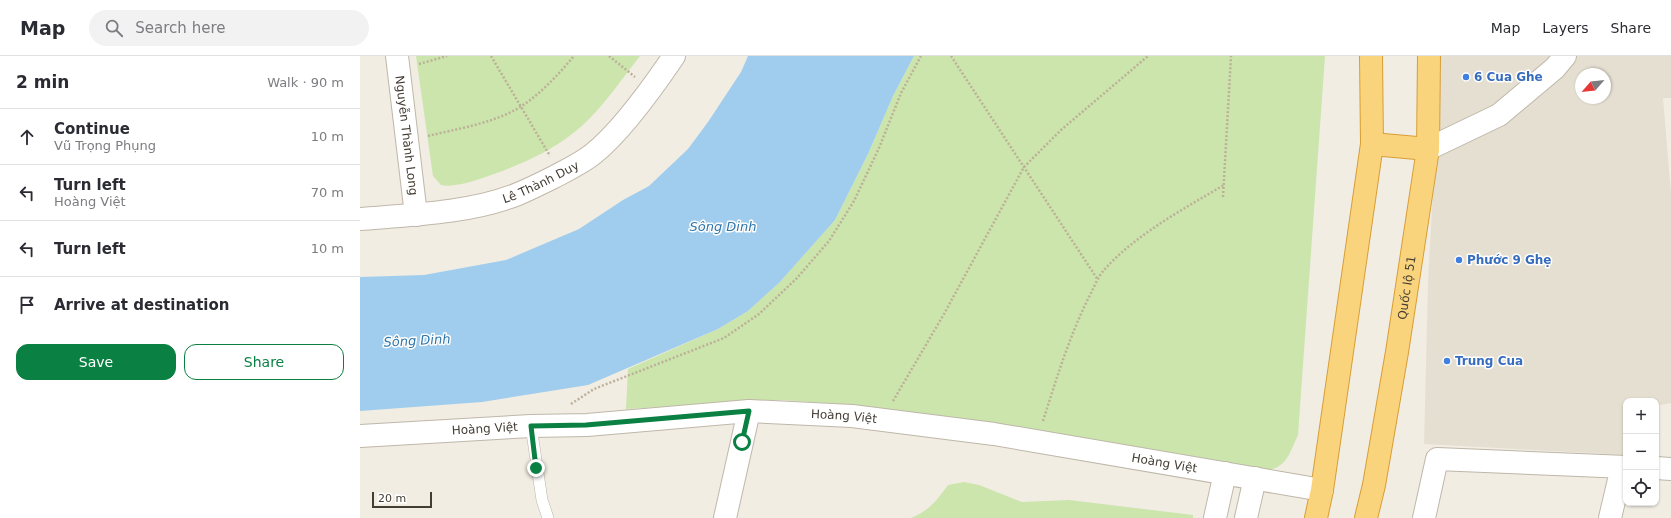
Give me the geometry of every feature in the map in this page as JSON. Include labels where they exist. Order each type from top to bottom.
[{"type":"highway","points":[[1316,518],[1322,490],[1372,144],[1371,56]]},
{"type":"highway","name":"Quốc lộ 51","points":[[1366,518],[1374,485],[1396,359],[1428,149],[1429,56]]},
{"type":"highway","points":[[1372,144],[1428,149]]},
{"type":"street","name":"Lê Thành Duy","points":[[360,219],[416,215],[486,204],[517,194],[560,173],[593,154],[632,113],[674,56]]},
{"type":"street","points":[[1428,149],[1499,115],[1555,68],[1565,56]]},
{"type":"street","name":"Nguyễn Thành Long","points":[[398,62],[416,215]]},
{"type":"street","points":[[725,518],[749,411]]},
{"type":"street","name":"Hoàng Việt","points":[[360,436],[531,426],[586,425],[749,411],[852,416],[994,434],[1322,490]]},
{"type":"street","points":[[1424,518],[1437,460],[1623,467]]},
{"type":"street","points":[[1659,468],[1671,469]]},
{"type":"street","points":[[1610,518],[1623,470]]},
{"type":"street","points":[[1215,518],[1225,473]]},
{"type":"street","points":[[1246,518],[1255,478]]},
{"type":"lane","points":[[531,426],[542,500],[548,518]]},
{"type":"path","points":[[398,62],[447,56]]},
{"type":"path","points":[[491,56],[560,173]]},
{"type":"path","points":[[408,141],[465,128],[516,110],[554,79],[574,56]]},
{"type":"path","points":[[609,56],[650,89]]},
{"type":"path","points":[[570,404],[594,389],[724,338],[759,314],[797,278],[829,241],[854,201],[879,148],[901,93],[921,56]]},
{"type":"path","points":[[951,56],[1098,280]]},
{"type":"path","points":[[890,405],[944,314],[1024,167],[1061,130],[1148,56]]},
{"type":"path","points":[[1223,197],[1231,56]]},
{"type":"path","points":[[1041,428],[1063,359],[1084,307],[1103,270],[1125,249],[1174,214],[1224,185]]},
{"type":"shaded area","points":[[1440,56],[1671,56],[1671,98],[1663,98],[1671,194],[1671,403],[1659,405],[1659,398],[1623,398],[1623,455],[1424,444],[1428,283]]},
{"type":"green space","points":[[416,56],[640,56],[590,118],[563,141],[523,163],[466,183],[447,186],[441,185],[433,176]]},
{"type":"green space","points":[[914,56],[1325,56],[1298,435],[1291,451],[1283,463],[1272,469],[1254,471],[839,404],[781,400],[626,409],[628,369],[718,329],[748,311],[779,283],[835,220],[868,154],[893,96]]},
{"type":"green space","points":[[964,482],[979,485],[1022,502],[1069,500],[1193,515],[1193,518],[911,518],[928,508],[948,485]]},
{"type":"water","name":"Sông Dinh","points":[[748,56],[914,56],[893,96],[868,154],[835,220],[779,283],[748,311],[718,329],[588,385],[482,402],[360,411],[360,277],[424,275],[506,260],[579,229],[623,200],[649,186],[688,149],[741,72]]},
{"type":"place","name":"6 Cua Ghe","points":[[1466,77]]},
{"type":"place","name":"Phước 9 Ghẹ","points":[[1459,260]]},
{"type":"place","name":"Trung Cua","points":[[1447,361]]},
{"type":"route","points":[[536,468],[531,426],[586,425],[749,411],[742,442]]}]
